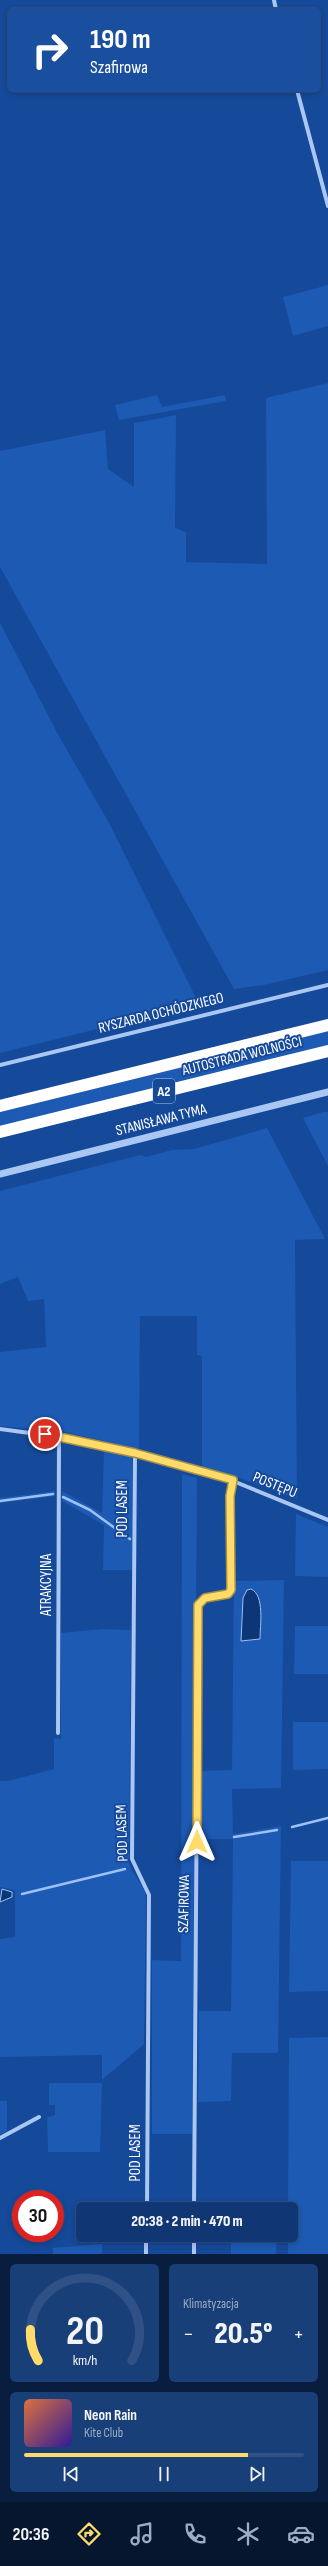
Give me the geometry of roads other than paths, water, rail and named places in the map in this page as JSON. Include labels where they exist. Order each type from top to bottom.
[{"type":"highway","name":"AUTOSTRADA WOLNOŚCI","points":[[0,1106],[328,1025]]},
{"type":"highway","name":"AUTOSTRADA WOLNOŚCI","points":[[0,1132],[328,1051]]},
{"type":"street","points":[[299,92],[328,206]]},
{"type":"street","name":"RYSZARDA OCHÓDZKIEGO","points":[[0,1064],[328,985]]},
{"type":"street","name":"STANISŁAWA TYMA","points":[[0,1174],[328,1092]]},
{"type":"street","name":"POSTĘPU","points":[[0,1429],[59,1437],[135,1453],[233,1480],[328,1520]]},
{"type":"street","name":"ATRAKCYJNA","points":[[58,1733],[59,1437]]},
{"type":"street","name":"POD LASEM","points":[[135,1453],[132,1859],[149,1895],[147,2202]]},
{"type":"street","name":"SZAFIROWA","points":[[194,2202],[198,1612],[202,1599],[223,1596],[228,1594],[231,1590],[230,1496],[233,1480]]},
{"type":"street","points":[[0,2138],[39,2117]]},
{"type":"street","points":[[146,2242],[146,2254]]},
{"type":"street","points":[[194,2242],[194,2254]]},
{"type":"waterway","points":[[0,1501],[53,1494]]},
{"type":"waterway","points":[[63,1497],[90,1510],[130,1539]]},
{"type":"waterway","points":[[292,1827],[328,1818]]},
{"type":"waterway","points":[[234,1837],[277,1830]]},
{"type":"waterway","points":[[22,1894],[125,1869]]}]
